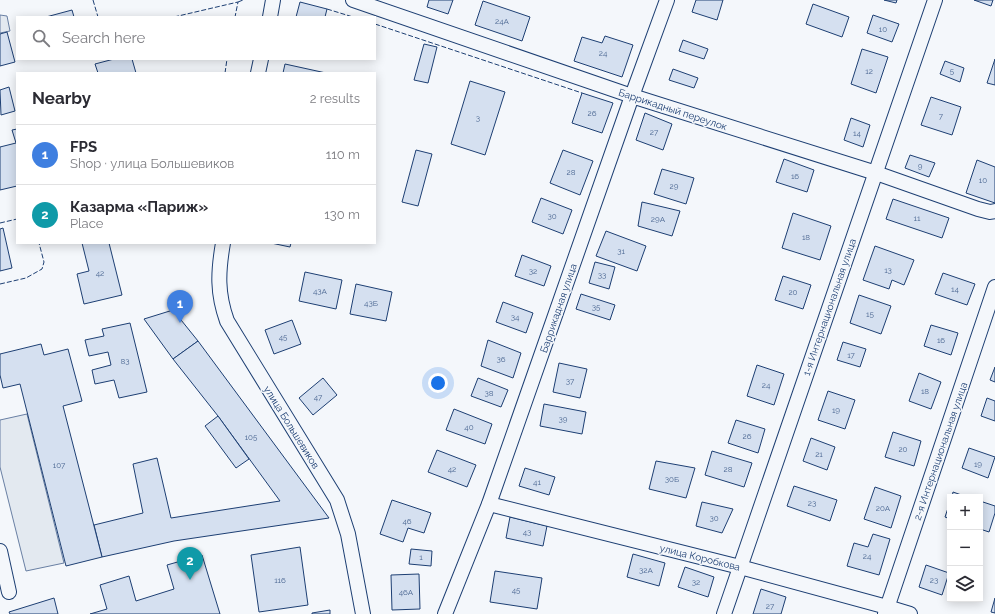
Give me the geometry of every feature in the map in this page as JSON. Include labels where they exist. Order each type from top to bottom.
[{"type":"street","points":[[270,16],[274,0]]},
{"type":"street","name":"Баррикадный переулок","points":[[353,0],[632,96],[876,173],[978,209],[990,212],[995,211]]},
{"type":"street","name":"Баррикадная улица","points":[[449,613],[667,0]]},
{"type":"street","name":"1-я Интернациональная улица","points":[[724,614],[935,0]]},
{"type":"street","points":[[258,72],[261,60]]},
{"type":"street","name":"улица Большевиков","points":[[223,244],[219,270],[219,287],[227,321],[337,500],[348,534],[364,614]]},
{"type":"street","name":"2-я Интернациональная улица","points":[[886,610],[995,287]]},
{"type":"street","name":"улица Коробкова","points":[[489,504],[740,567],[886,610],[910,614]]},
{"type":"street","points":[[0,551],[9,592]]},
{"type":"shaded area","points":[[0,15],[7,16],[10,31],[0,33]]},
{"type":"shaded area","points":[[27,414],[64,563],[26,571],[0,467],[0,420]]},
{"type":"building","points":[[429,0],[453,0],[448,14],[427,7]]},
{"type":"building","points":[[696,0],[723,0],[717,20],[692,12]]},
{"type":"building","points":[[884,0],[897,0],[896,3]]},
{"type":"building","points":[[974,0],[993,0],[991,6]]},
{"type":"building","points":[[483,1],[530,17],[522,41],[475,25]]},
{"type":"building","points":[[300,2],[327,9],[325,16],[296,16]]},
{"type":"building","points":[[813,4],[849,17],[842,37],[806,24]]},
{"type":"building","points":[[72,10],[74,16],[50,16]]},
{"type":"building","points":[[873,15],[899,24],[892,42],[867,33]]},
{"type":"building","points":[[7,32],[15,62],[0,66],[0,34]]},
{"type":"building","points":[[605,36],[633,45],[622,77],[574,61],[582,37],[602,43]]},
{"type":"building","points":[[683,40],[708,49],[704,59],[679,51]]},
{"type":"building","points":[[424,44],[437,47],[428,83],[414,80]]},
{"type":"building","points":[[862,49],[888,57],[876,93],[851,84]]},
{"type":"building","points":[[995,59],[995,85],[987,83]]},
{"type":"building","points":[[110,60],[132,60],[136,72],[98,72],[95,64]]},
{"type":"building","points":[[945,61],[964,68],[960,82],[940,74]]},
{"type":"building","points":[[285,64],[321,72],[283,72]]},
{"type":"building","points":[[673,69],[698,78],[694,88],[669,80]]},
{"type":"building","points":[[470,81],[505,92],[485,155],[451,144]]},
{"type":"building","points":[[9,87],[15,111],[1,115],[0,90]]},
{"type":"building","points":[[582,93],[613,103],[602,133],[572,123]]},
{"type":"building","points":[[931,97],[961,107],[952,135],[921,125]]},
{"type":"building","points":[[645,113],[672,124],[663,150],[636,140]]},
{"type":"building","points":[[851,118],[870,125],[863,147],[844,140]]},
{"type":"building","points":[[16,129],[16,143],[12,130]]},
{"type":"building","points":[[16,143],[16,186],[0,190],[0,147]]},
{"type":"building","points":[[416,150],[432,154],[418,206],[402,202]]},
{"type":"building","points":[[563,150],[593,161],[580,195],[550,183]]},
{"type":"building","points":[[910,155],[935,163],[929,177],[905,168]]},
{"type":"building","points":[[784,159],[814,170],[807,192],[776,182]]},
{"type":"building","points":[[977,160],[995,167],[995,203],[966,193]]},
{"type":"building","points":[[662,169],[694,178],[686,204],[654,194]]},
{"type":"building","points":[[541,198],[572,210],[563,234],[532,222]]},
{"type":"building","points":[[893,199],[949,218],[942,238],[886,219]]},
{"type":"building","points":[[642,202],[680,211],[672,236],[638,226]]},
{"type":"building","points":[[793,213],[831,226],[820,260],[782,248]]},
{"type":"building","points":[[3,228],[12,268],[0,271],[0,229]]},
{"type":"building","points":[[606,231],[646,246],[637,271],[596,256]]},
{"type":"building","points":[[82,244],[109,244],[122,295],[84,304],[77,274],[89,271]]},
{"type":"building","points":[[276,244],[291,244],[290,247]]},
{"type":"building","points":[[875,246],[914,260],[904,285],[892,280],[889,289],[863,280]]},
{"type":"building","points":[[522,255],[551,266],[544,286],[515,276]]},
{"type":"building","points":[[595,262],[615,267],[609,289],[589,283]]},
{"type":"building","points":[[305,272],[342,280],[336,309],[299,301]]},
{"type":"building","points":[[943,273],[975,284],[967,305],[935,294]]},
{"type":"building","points":[[783,276],[811,285],[803,309],[775,300]]},
{"type":"building","points":[[356,284],[392,292],[386,321],[350,314]]},
{"type":"building","points":[[581,294],[615,305],[610,320],[576,309]]},
{"type":"building","points":[[859,295],[891,306],[881,334],[850,323]]},
{"type":"building","points":[[503,302],[533,313],[526,333],[496,322]]},
{"type":"building","points":[[173,310],[198,341],[173,359],[144,319]]},
{"type":"building","points":[[292,320],[301,344],[274,354],[265,330]]},
{"type":"building","points":[[130,323],[147,392],[119,398],[114,380],[95,384],[92,370],[111,365],[108,352],[89,356],[85,340],[104,336],[102,329]]},
{"type":"building","points":[[931,325],[958,333],[951,355],[924,346]]},
{"type":"building","points":[[488,340],[521,353],[513,378],[481,366]]},
{"type":"building","points":[[198,341],[329,518],[174,541],[102,557],[94,525],[143,513],[133,464],[157,458],[171,518],[280,501],[218,416],[173,359]]},
{"type":"building","points":[[843,342],[866,349],[860,367],[837,360]]},
{"type":"building","points":[[41,344],[44,355],[68,349],[82,401],[63,406],[102,557],[66,566],[20,384],[3,388],[0,375],[0,354]]},
{"type":"building","points":[[559,363],[587,369],[580,398],[553,392]]},
{"type":"building","points":[[757,365],[784,374],[774,405],[747,396]]},
{"type":"building","points":[[995,367],[995,382],[990,380]]},
{"type":"building","points":[[919,373],[941,382],[931,409],[909,401]]},
{"type":"building","points":[[323,378],[337,395],[313,415],[299,398]]},
{"type":"building","points":[[478,378],[508,390],[501,407],[471,396]]},
{"type":"building","points":[[828,391],[855,400],[845,429],[818,420]]},
{"type":"building","points":[[987,398],[995,401],[995,421],[981,416]]},
{"type":"building","points":[[544,404],[586,412],[582,434],[540,426]]},
{"type":"building","points":[[454,409],[492,424],[485,444],[446,430]]},
{"type":"building","points":[[218,416],[249,459],[236,468],[205,426]]},
{"type":"building","points":[[736,420],[765,429],[758,453],[728,443]]},
{"type":"building","points":[[893,432],[921,441],[914,466],[885,457]]},
{"type":"building","points":[[811,438],[835,447],[827,470],[803,461]]},
{"type":"building","points":[[969,448],[995,457],[988,478],[962,468]]},
{"type":"building","points":[[437,450],[476,465],[467,487],[428,472]]},
{"type":"building","points":[[712,451],[752,463],[744,487],[705,475]]},
{"type":"building","points":[[656,461],[695,468],[686,498],[649,489]]},
{"type":"building","points":[[525,468],[555,477],[549,495],[519,486]]},
{"type":"building","points":[[794,486],[837,500],[830,521],[787,506]]},
{"type":"building","points":[[875,487],[901,496],[891,528],[864,519]]},
{"type":"building","points":[[392,500],[431,513],[424,533],[408,528],[403,542],[380,534]]},
{"type":"building","points":[[702,502],[733,509],[722,533],[696,526]]},
{"type":"building","points":[[983,502],[995,506],[995,513],[989,532],[983,530]]},
{"type":"building","points":[[510,517],[547,526],[543,546],[506,538]]},
{"type":"building","points":[[873,534],[890,539],[879,575],[847,566],[854,543],[868,547]]},
{"type":"building","points":[[300,547],[308,605],[259,612],[251,555]]},
{"type":"building","points":[[411,549],[432,551],[431,566],[409,564]]},
{"type":"building","points":[[633,554],[665,563],[659,586],[627,577]]},
{"type":"building","points":[[202,555],[220,614],[90,614],[107,609],[100,585],[129,576],[136,601],[174,589],[167,565]]},
{"type":"building","points":[[926,565],[947,572],[947,579],[942,595],[919,587]]},
{"type":"building","points":[[685,567],[714,577],[708,597],[678,587]]},
{"type":"building","points":[[495,571],[542,578],[537,609],[490,602]]},
{"type":"building","points":[[419,574],[420,609],[392,610],[391,575]]},
{"type":"building","points":[[761,589],[786,597],[781,614],[753,614]]},
{"type":"building","points":[[54,598],[58,614],[10,614],[9,612]]},
{"type":"building","points":[[995,598],[995,613],[991,612]]},
{"type":"building","points":[[330,610],[330,614],[312,614],[312,613]]},
{"type":"fence","points":[[93,0],[98,16]]},
{"type":"fence","points":[[238,2],[243,0]]},
{"type":"fence","points":[[178,16],[238,2],[235,16]]},
{"type":"fence","points":[[327,9],[350,16]]},
{"type":"fence","points":[[376,24],[582,93]]},
{"type":"fence","points":[[225,72],[227,60]]},
{"type":"fence","points":[[0,223],[16,219]]},
{"type":"fence","points":[[0,284],[26,278],[42,269],[44,262],[39,244]]},
{"type":"place","name":"FPS","points":[[180,323]]},
{"type":"place","name":"Казарма «Париж»","points":[[190,580]]}]
